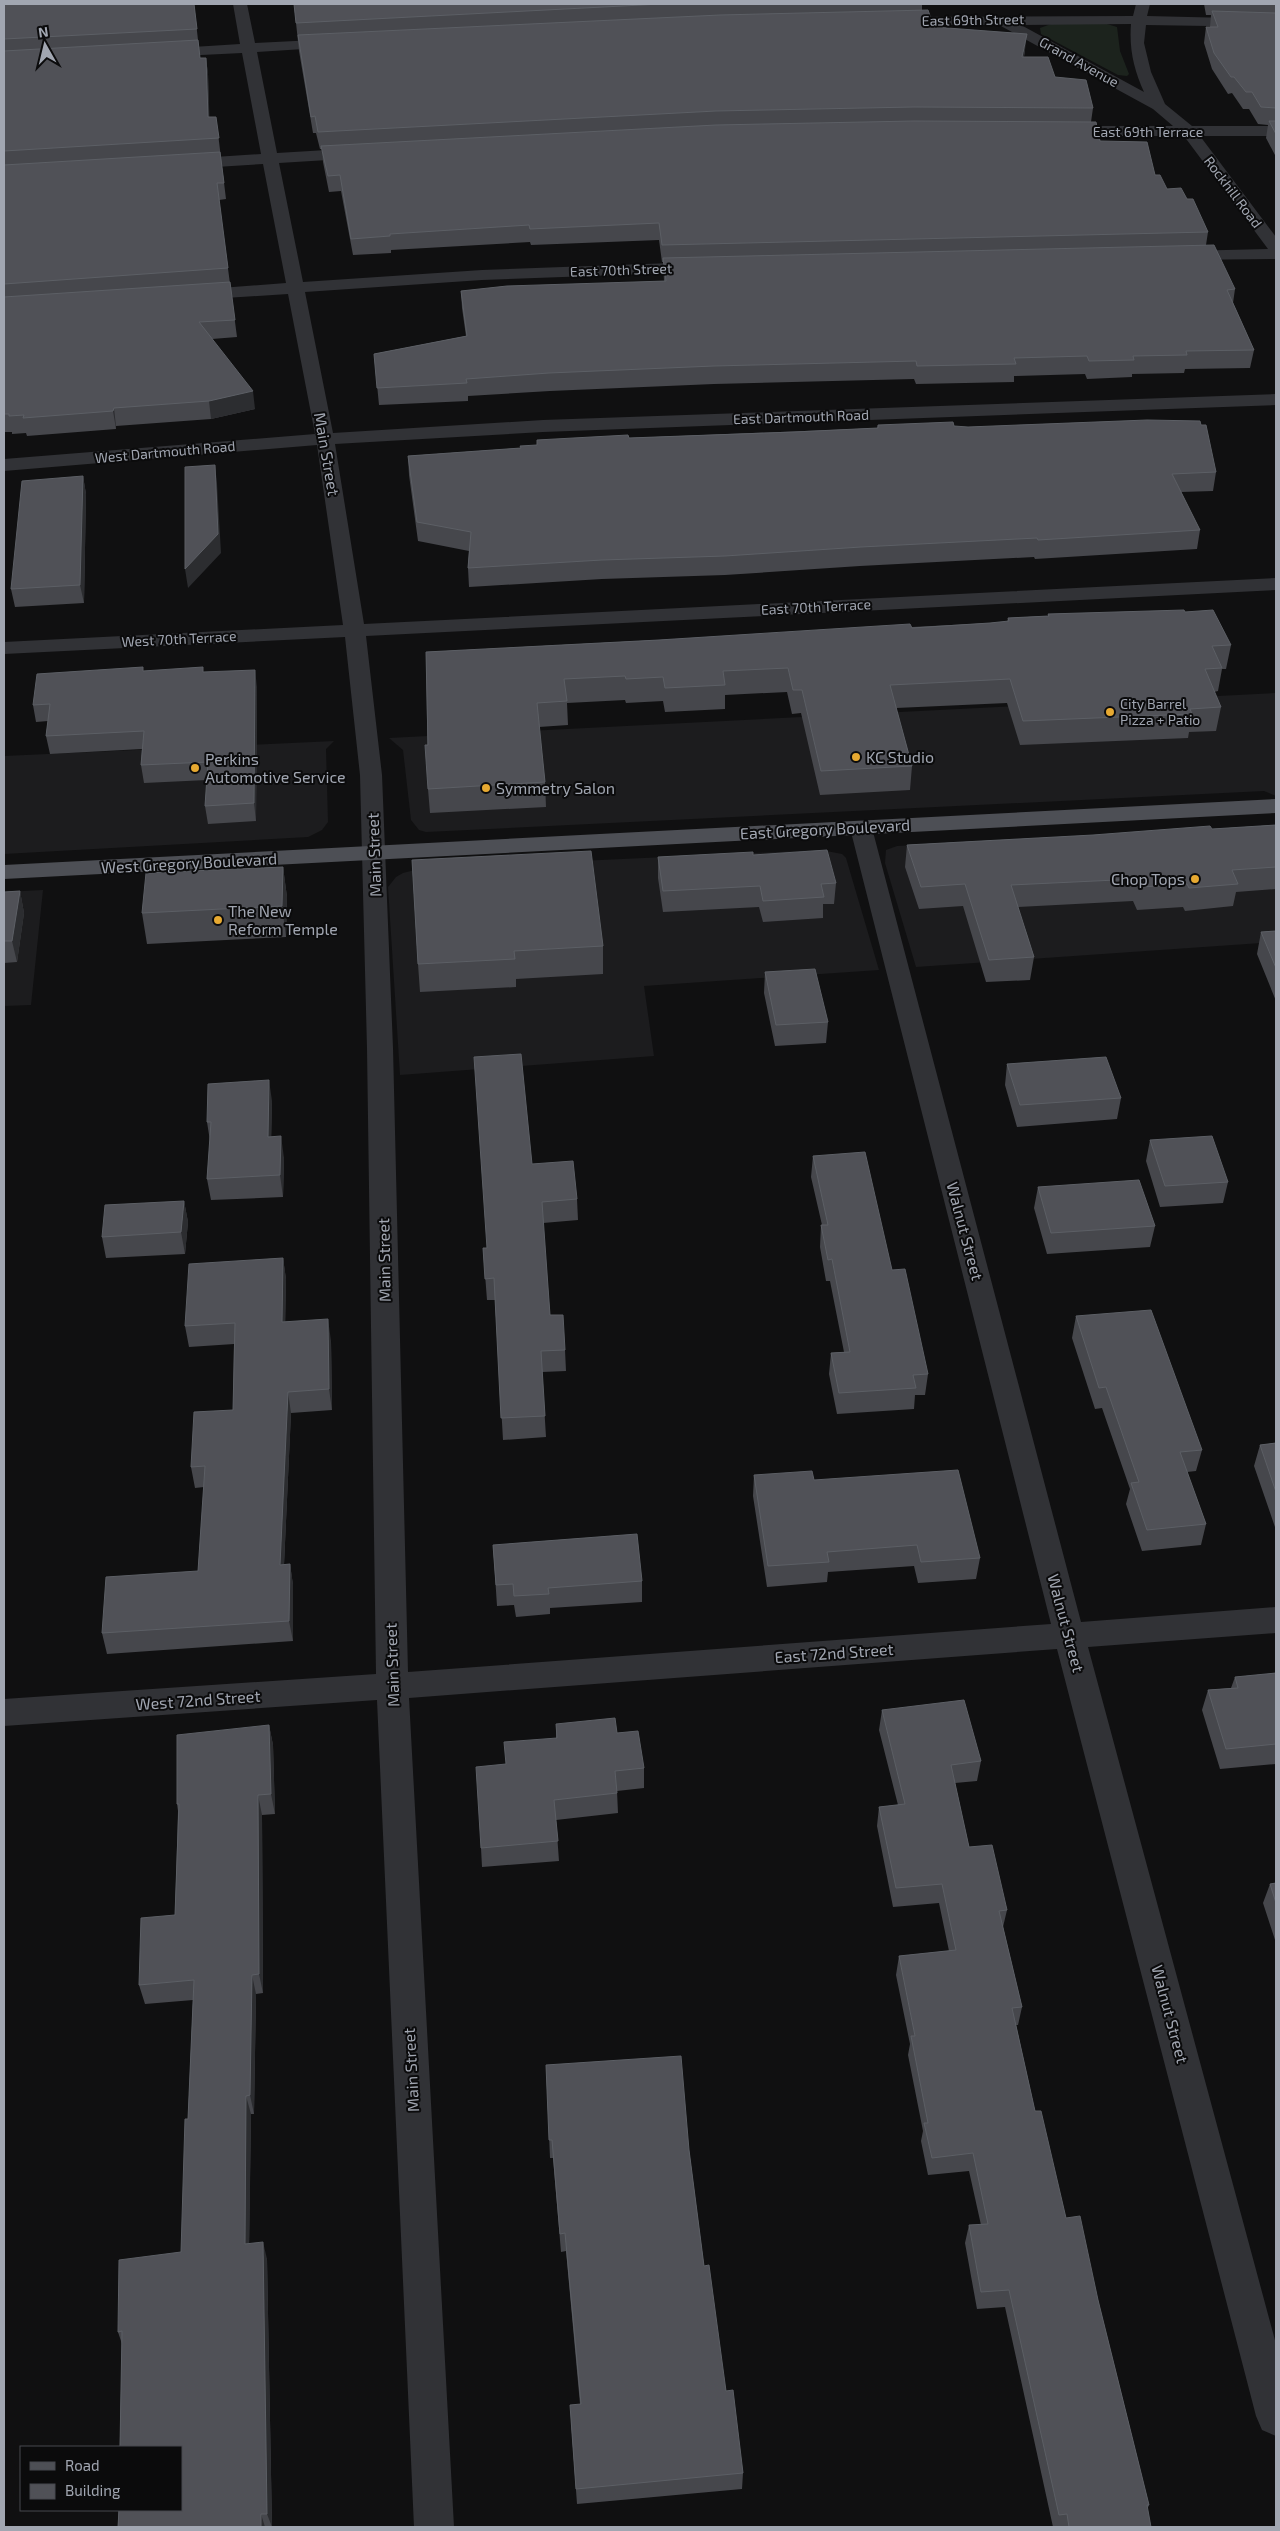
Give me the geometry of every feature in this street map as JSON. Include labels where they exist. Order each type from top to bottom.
[{"type":"main road","name":"East Gregory Boulevard","points":[[374,853],[1276,806]]},
{"type":"main road","name":"West Gregory Boulevard","points":[[4,872],[374,853]]},
{"type":"street","name":"Main Street","points":[[240,4],[326,439],[355,630],[372,775],[380,1058],[392,1686],[434,2527]]},
{"type":"street","name":"Grand Avenue","points":[[974,4],[1158,106]]},
{"type":"street","name":"Rockhill Road","points":[[1143,4],[1139,20],[1137,43],[1144,72],[1158,106],[1189,132],[1276,248]]},
{"type":"street","name":"East 69th Street","points":[[884,21],[1139,20],[1276,23]]},
{"type":"street","points":[[149,53],[354,42]]},
{"type":"street","name":"East 69th Terrace","points":[[1040,131],[1276,131]]},
{"type":"street","points":[[170,165],[374,152]]},
{"type":"street","points":[[1171,256],[1276,254]]},
{"type":"street","name":"East 70th Street","points":[[174,296],[482,275],[716,267]]},
{"type":"street","name":"East Dartmouth Road","points":[[326,439],[543,426],[1276,400]]},
{"type":"street","name":"West Dartmouth Road","points":[[4,465],[326,439]]},
{"type":"street","name":"East 70th Terrace","points":[[355,630],[1276,584]]},
{"type":"street","name":"West 70th Terrace","points":[[4,648],[355,630]]},
{"type":"street","name":"Walnut Street","points":[[861,828],[1069,1634],[1276,2416]]},
{"type":"street","name":"East 72nd Street","points":[[392,1686],[1276,1620]]},
{"type":"street","name":"West 72nd Street","points":[[4,1713],[392,1686]]},
{"type":"shaded area","points":[[1051,24],[1107,24],[1117,27],[1120,51],[1129,74],[1127,76],[1118,75],[1041,34],[1040,28]]},
{"type":"shaded area","points":[[1276,693],[1276,796],[1264,791],[426,832],[419,830],[411,820],[403,750],[389,738]]},
{"type":"shaded area","points":[[334,741],[326,749],[328,822],[322,830],[308,837],[4,854],[4,756]]},
{"type":"shaded area","points":[[1276,827],[1276,942],[916,967],[885,863],[886,850],[897,846]]},
{"type":"shaded area","points":[[821,850],[842,854],[846,858],[879,970],[644,986],[654,1056],[400,1075],[388,887],[396,877],[403,873],[423,868]]},
{"type":"shaded area","points":[[43,890],[31,1005],[4,1006],[4,892]]},
{"type":"building","points":[[4,4],[194,4],[197,29],[4,39]]},
{"type":"building","points":[[294,4],[661,4],[296,23]]},
{"type":"building","points":[[928,10],[934,27],[1027,34],[1022,57],[1048,57],[1055,77],[1086,80],[1093,108],[914,107],[716,111],[318,132],[315,116],[311,117],[298,35],[720,15]]},
{"type":"building","points":[[1212,11],[1276,13],[1276,108],[1261,107],[1252,92],[1246,92],[1234,77],[1231,77],[1214,53],[1206,27],[1218,27]]},
{"type":"building","points":[[198,40],[200,58],[206,58],[208,117],[216,117],[219,138],[4,151],[4,51]]},
{"type":"building","points":[[914,121],[1096,122],[1100,141],[1147,142],[1155,175],[1160,175],[1167,189],[1181,188],[1187,199],[1193,199],[1208,232],[662,245],[659,223],[530,229],[529,225],[390,234],[390,236],[351,239],[340,175],[328,176],[321,146],[716,125]]},
{"type":"building","points":[[1269,121],[1276,121],[1276,134]]},
{"type":"building","points":[[220,152],[224,183],[217,183],[228,268],[4,284],[4,165]]},
{"type":"building","points":[[1214,245],[1235,289],[1227,290],[1254,350],[1186,351],[1187,355],[1133,356],[1134,360],[1089,361],[1087,356],[1014,358],[1016,364],[917,366],[916,361],[714,366],[549,373],[466,379],[467,383],[377,388],[374,354],[467,336],[461,291],[507,286],[666,281],[663,258]]},
{"type":"building","points":[[230,282],[235,320],[199,322],[253,391],[209,401],[114,408],[113,411],[23,418],[24,415],[9,416],[9,414],[4,414],[4,297]]},
{"type":"building","points":[[1147,420],[1200,421],[1201,425],[1206,425],[1216,472],[1172,474],[1200,530],[1038,540],[1037,538],[725,556],[602,560],[468,568],[471,532],[417,522],[408,456],[521,448],[520,446],[537,445],[537,440],[628,435],[629,438],[794,432],[878,428],[878,425],[953,422],[954,426],[968,427]]},
{"type":"building","points":[[215,465],[218,534],[185,569],[185,467]]},
{"type":"building","points":[[83,476],[80,585],[11,589],[22,481]]},
{"type":"building","points":[[1184,610],[1185,612],[1213,610],[1231,645],[1212,646],[1222,668],[1205,669],[1221,707],[1190,709],[1192,714],[1023,721],[1010,679],[890,685],[912,766],[821,771],[802,690],[793,690],[788,668],[723,671],[725,685],[665,688],[663,677],[626,679],[625,676],[564,679],[567,701],[537,703],[545,782],[428,789],[425,745],[428,745],[426,652],[910,624],[912,628],[990,623],[1009,621],[1008,618],[1049,616],[1048,614]]},
{"type":"building","points":[[143,667],[143,671],[203,667],[203,672],[255,670],[254,803],[205,806],[208,762],[141,765],[144,731],[46,736],[50,704],[33,705],[37,674]]},
{"type":"building","points":[[1276,825],[1276,867],[1232,870],[1238,884],[1189,888],[1187,884],[1141,887],[1137,879],[1011,885],[1034,957],[989,960],[965,884],[921,887],[907,845],[1093,835],[1210,826],[1212,829]]},
{"type":"building","points":[[827,850],[836,883],[821,884],[824,897],[763,901],[760,886],[663,891],[658,857],[753,852],[753,855]]},
{"type":"building","points":[[591,851],[603,946],[514,951],[515,959],[418,964],[412,860]]},
{"type":"building","points":[[283,867],[282,906],[142,913],[146,873]]},
{"type":"building","points":[[20,891],[12,941],[4,941],[4,892]]},
{"type":"building","points":[[1276,931],[1276,968],[1261,932]]},
{"type":"building","points":[[815,969],[828,1022],[776,1025],[765,972]]},
{"type":"building","points":[[521,1054],[532,1164],[573,1161],[577,1199],[542,1202],[550,1315],[563,1315],[565,1350],[541,1351],[545,1416],[501,1418],[494,1278],[485,1279],[483,1248],[487,1248],[474,1057]]},
{"type":"building","points":[[1106,1057],[1121,1098],[1020,1105],[1007,1064]]},
{"type":"building","points":[[269,1080],[268,1137],[281,1136],[280,1175],[207,1179],[211,1122],[207,1122],[208,1084]]},
{"type":"building","points":[[1212,1136],[1228,1182],[1165,1186],[1150,1140]]},
{"type":"building","points":[[865,1152],[892,1270],[905,1269],[928,1374],[913,1375],[916,1388],[839,1393],[831,1353],[850,1352],[832,1259],[828,1260],[821,1225],[828,1225],[813,1156]]},
{"type":"building","points":[[1139,1180],[1155,1226],[1051,1233],[1038,1187]]},
{"type":"building","points":[[184,1201],[181,1232],[102,1237],[105,1205]]},
{"type":"building","points":[[283,1258],[282,1322],[328,1319],[329,1389],[288,1392],[280,1565],[290,1564],[289,1621],[102,1633],[106,1577],[198,1571],[205,1466],[191,1467],[194,1412],[233,1410],[235,1323],[185,1326],[189,1264]]},
{"type":"building","points":[[1151,1310],[1202,1450],[1180,1452],[1206,1524],[1147,1530],[1131,1483],[1139,1482],[1106,1387],[1099,1388],[1076,1316]]},
{"type":"building","points":[[1276,1443],[1276,1492],[1260,1445]]},
{"type":"building","points":[[958,1470],[980,1558],[921,1562],[917,1545],[827,1552],[829,1562],[768,1566],[754,1475],[812,1471],[814,1480]]},
{"type":"building","points":[[637,1534],[642,1581],[548,1588],[549,1594],[514,1596],[513,1584],[496,1585],[493,1545]]},
{"type":"building","points":[[1276,1673],[1276,1744],[1226,1749],[1208,1690],[1238,1688],[1235,1677]]},
{"type":"building","points":[[964,1700],[981,1761],[951,1765],[969,1847],[992,1845],[1007,1910],[999,1911],[1022,2007],[1012,2008],[1035,2111],[1041,2111],[1066,2218],[1080,2216],[1098,2300],[1149,2505],[1147,2505],[1151,2527],[1069,2527],[1067,2514],[1059,2515],[1009,2290],[981,2292],[969,2225],[988,2224],[973,2153],[932,2158],[924,2123],[928,2123],[911,2036],[915,2036],[899,1956],[956,1950],[942,1884],[896,1888],[879,1807],[905,1804],[882,1710]]},
{"type":"building","points":[[615,1718],[617,1733],[638,1731],[644,1768],[615,1771],[617,1793],[554,1800],[558,1841],[481,1848],[476,1767],[506,1764],[504,1742],[557,1738],[556,1724]]},
{"type":"building","points":[[269,1725],[271,1794],[258,1795],[259,1974],[252,1975],[250,2095],[246,2096],[245,2244],[263,2242],[267,2514],[261,2514],[261,2527],[118,2527],[119,2511],[182,2511],[182,2446],[120,2446],[122,2331],[118,2332],[119,2260],[181,2252],[185,2119],[188,2119],[194,1980],[139,1985],[141,1918],[175,1915],[179,1804],[177,1804],[177,1735]]},
{"type":"building","points":[[1276,1883],[1276,1903],[1270,1884]]},
{"type":"building","points":[[681,2056],[689,2150],[704,2266],[709,2265],[726,2391],[733,2390],[743,2473],[576,2489],[570,2405],[581,2404],[565,2233],[560,2234],[552,2140],[549,2140],[546,2065]]},
{"type":"place","name":"City Barrel Pizza + Patio","points":[[1110,712]]},
{"type":"place","name":"KC Studio","points":[[856,757]]},
{"type":"place","name":"Perkins Automotive Service","points":[[195,768]]},
{"type":"place","name":"Symmetry Salon","points":[[486,788]]},
{"type":"place","name":"Chop Tops","points":[[1195,879]]},
{"type":"place","name":"The New Reform Temple","points":[[218,920]]}]
